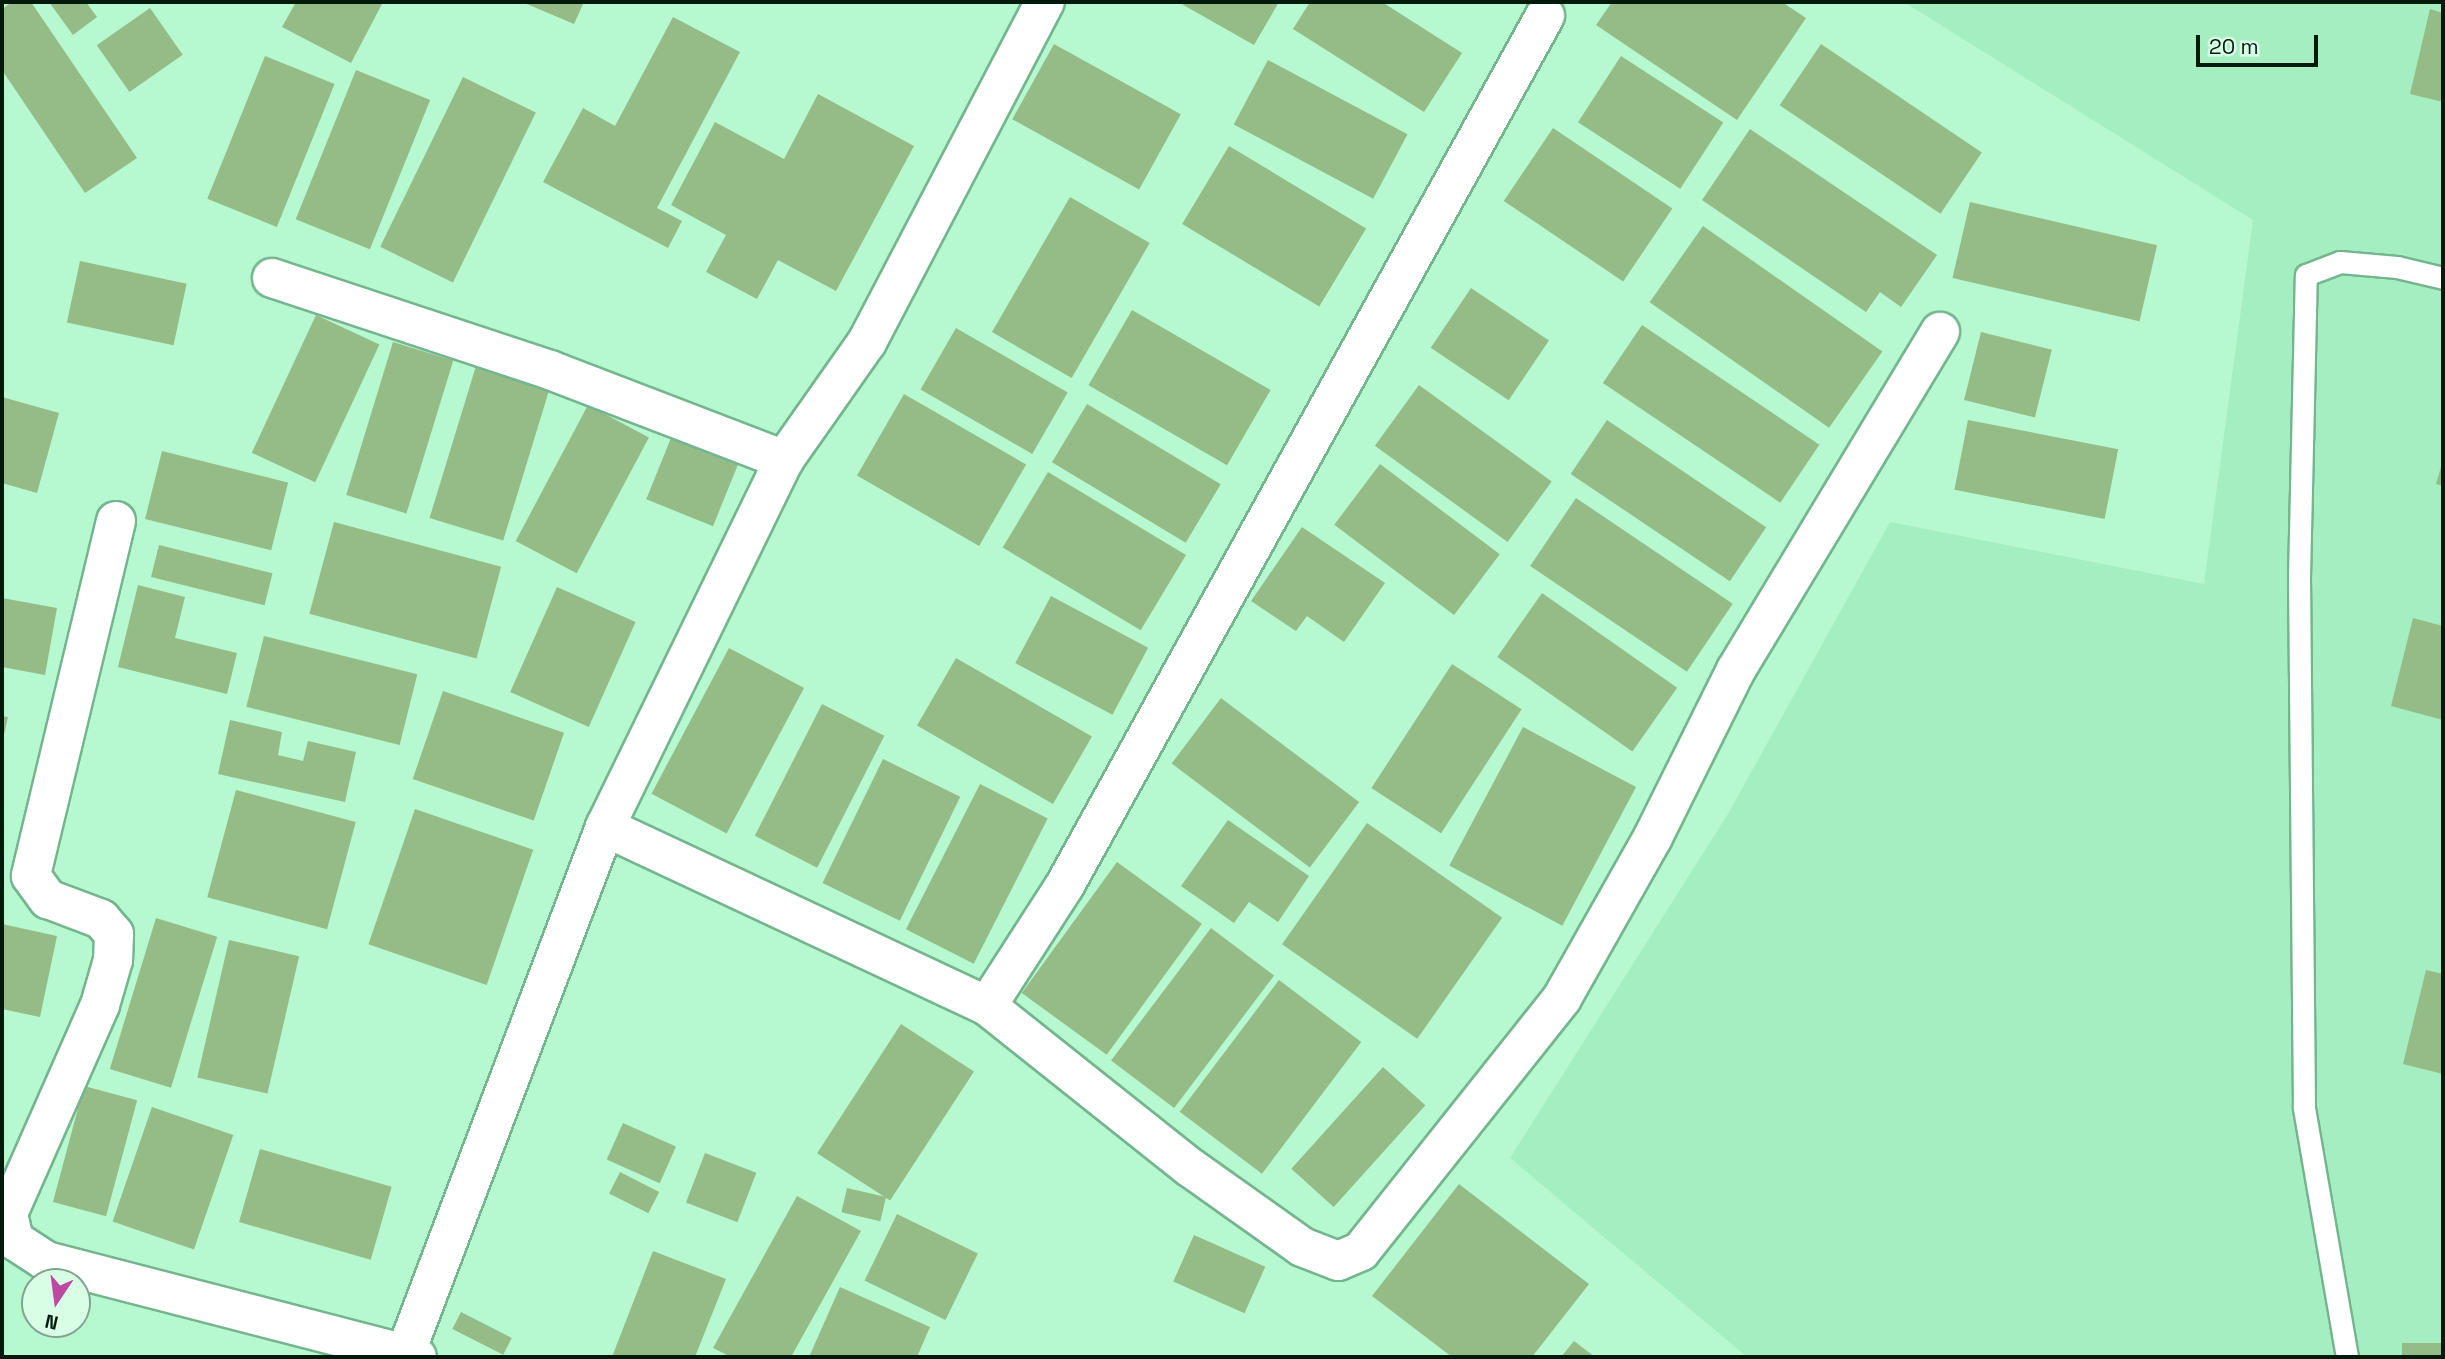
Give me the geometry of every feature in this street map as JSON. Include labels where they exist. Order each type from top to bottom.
[{"type":"street","points":[[116,521],[31,876],[48,899],[101,919],[114,934],[113,960],[100,1005],[8,1214],[14,1240],[46,1261],[408,1356],[605,827],[784,460],[867,342],[1045,2]]},
{"type":"street","points":[[987,1006],[1072,873],[1545,16]]},
{"type":"street","points":[[272,278],[550,370],[784,460]]},
{"type":"street","points":[[605,827],[987,1006],[1191,1168],[1302,1247],[1338,1261],[1361,1251],[1562,998],[1653,837],[1736,670],[1940,332]]},
{"type":"lane","points":[[2347,1357],[2339,1293],[2304,1107],[2299,577],[2306,275],[2340,262],[2397,267],[2443,278]]},
{"type":"lane","points":[[2338,1357],[2339,1293]]},
{"type":"shaded area","points":[[1904,2],[2443,2],[2443,1357],[1747,1357],[1510,1158],[1728,814],[1890,522],[2204,584],[2253,220]]},
{"type":"building","points":[[12,2],[31,2],[137,158],[85,193],[2,70],[2,9]]},
{"type":"building","points":[[49,2],[86,2],[97,17],[73,35]]},
{"type":"building","points":[[296,2],[383,2],[351,63],[282,27]]},
{"type":"building","points":[[522,2],[584,2],[574,24]]},
{"type":"building","points":[[1178,2],[1279,2],[1254,45]]},
{"type":"building","points":[[1310,2],[1382,2],[1462,53],[1424,112],[1293,29]]},
{"type":"building","points":[[1612,2],[1782,2],[1806,18],[1737,120],[1596,25]]},
{"type":"building","points":[[150,8],[183,55],[129,92],[97,45]]},
{"type":"building","points":[[2430,9],[2443,13],[2443,102],[2410,94]]},
{"type":"building","points":[[673,17],[740,52],[657,208],[682,221],[668,248],[543,182],[583,108],[615,126]]},
{"type":"building","points":[[1054,44],[1181,114],[1139,190],[1012,119]]},
{"type":"building","points":[[1821,44],[1982,152],[1940,214],[1780,105]]},
{"type":"building","points":[[265,56],[335,84],[277,227],[207,199]]},
{"type":"building","points":[[1621,56],[1723,122],[1680,189],[1578,122]]},
{"type":"building","points":[[1268,60],[1408,134],[1373,199],[1234,124]]},
{"type":"building","points":[[356,70],[430,100],[370,249],[296,219]]},
{"type":"building","points":[[463,77],[536,113],[453,282],[380,247]]},
{"type":"building","points":[[818,94],[914,146],[836,291],[778,260],[757,299],[706,272],[726,235],[671,205],[715,122],[784,159]]},
{"type":"building","points":[[1553,128],[1672,209],[1623,281],[1504,201]]},
{"type":"building","points":[[1750,129],[1937,255],[1901,307],[1880,292],[1866,312],[1702,200]]},
{"type":"building","points":[[1229,146],[1366,228],[1319,306],[1182,224]]},
{"type":"building","points":[[1070,197],[1150,243],[1072,378],[992,332]]},
{"type":"building","points":[[1970,202],[2157,245],[2140,321],[1952,278]]},
{"type":"building","points":[[1703,226],[1882,352],[1829,428],[1650,302]]},
{"type":"building","points":[[80,261],[187,284],[174,345],[67,323]]},
{"type":"building","points":[[1471,288],[1549,341],[1509,400],[1431,348]]},
{"type":"building","points":[[1132,310],[1271,390],[1227,465],[1088,385]]},
{"type":"building","points":[[316,315],[379,345],[315,482],[252,453]]},
{"type":"building","points":[[1642,325],[1819,445],[1780,503],[1603,383]]},
{"type":"building","points":[[956,328],[1068,392],[1032,454],[920,389]]},
{"type":"building","points":[[1981,332],[2052,350],[2035,418],[1964,400]]},
{"type":"building","points":[[393,342],[453,360],[406,513],[346,495]]},
{"type":"building","points":[[476,366],[550,389],[503,541],[430,518]]},
{"type":"building","points":[[1419,385],[1552,481],[1508,542],[1375,446]]},
{"type":"building","points":[[904,394],[1026,464],[979,546],[857,475]]},
{"type":"building","points":[[2,397],[59,413],[37,493],[2,483]]},
{"type":"building","points":[[1087,404],[1221,484],[1186,543],[1052,462]]},
{"type":"building","points":[[588,405],[649,437],[577,573],[516,541]]},
{"type":"building","points":[[1607,420],[1766,527],[1730,581],[1571,474]]},
{"type":"building","points":[[1968,420],[2118,449],[2105,519],[1954,490]]},
{"type":"building","points":[[671,438],[738,465],[713,526],[646,499]]},
{"type":"building","points":[[162,451],[288,482],[271,550],[145,519]]},
{"type":"building","points":[[2443,460],[2443,486],[2436,484]]},
{"type":"building","points":[[1380,464],[1500,554],[1454,615],[1334,525]]},
{"type":"building","points":[[1048,472],[1186,555],[1141,630],[1003,547]]},
{"type":"building","points":[[1576,498],[1733,604],[1687,672],[1530,566]]},
{"type":"building","points":[[334,522],[501,567],[477,659],[309,614]]},
{"type":"building","points":[[1302,527],[1385,583],[1344,642],[1307,616],[1296,631],[1251,601]]},
{"type":"building","points":[[159,545],[273,573],[265,605],[151,577]]},
{"type":"building","points":[[138,585],[185,597],[175,638],[237,653],[227,694],[118,667]]},
{"type":"building","points":[[557,587],[636,622],[589,727],[510,692]]},
{"type":"building","points":[[1542,593],[1677,688],[1632,752],[1497,657]]},
{"type":"building","points":[[1051,596],[1148,648],[1112,715],[1015,663]]},
{"type":"building","points":[[2,598],[57,608],[45,675],[2,667]]},
{"type":"building","points":[[2413,618],[2443,626],[2443,720],[2391,706]]},
{"type":"building","points":[[264,636],[417,674],[400,745],[246,707]]},
{"type":"building","points":[[729,648],[804,688],[727,834],[652,794]]},
{"type":"building","points":[[956,658],[1092,736],[1053,804],[917,726]]},
{"type":"building","points":[[1452,664],[1522,709],[1441,833],[1371,788]]},
{"type":"building","points":[[443,691],[564,733],[534,821],[413,779]]},
{"type":"building","points":[[1221,698],[1359,802],[1310,868],[1172,763]]},
{"type":"building","points":[[822,704],[884,736],[817,868],[755,836]]},
{"type":"building","points":[[2,716],[8,717],[3,739],[2,739]]},
{"type":"building","points":[[230,720],[282,732],[278,755],[303,761],[308,741],[356,752],[345,802],[218,774]]},
{"type":"building","points":[[1523,727],[1636,787],[1562,926],[1449,866]]},
{"type":"building","points":[[883,759],[960,797],[900,921],[823,883]]},
{"type":"building","points":[[980,784],[1048,819],[974,964],[906,929]]},
{"type":"building","points":[[236,790],[356,822],[327,929],[207,897]]},
{"type":"building","points":[[415,809],[533,850],[487,985],[368,944]]},
{"type":"building","points":[[1228,820],[1309,876],[1278,922],[1249,902],[1234,923],[1181,886]]},
{"type":"building","points":[[1367,823],[1502,918],[1417,1039],[1282,944]]},
{"type":"building","points":[[1117,862],[1202,924],[1107,1055],[1022,993]]},
{"type":"building","points":[[156,918],[217,937],[171,1088],[110,1069]]},
{"type":"building","points":[[2,924],[57,936],[40,1017],[2,1009]]},
{"type":"building","points":[[1211,928],[1274,976],[1174,1108],[1111,1061]]},
{"type":"building","points":[[229,940],[299,956],[267,1094],[197,1077]]},
{"type":"building","points":[[2426,970],[2443,974],[2443,1074],[2403,1064]]},
{"type":"building","points":[[1279,980],[1361,1042],[1262,1174],[1180,1112]]},
{"type":"building","points":[[901,1024],[974,1071],[890,1201],[817,1153]]},
{"type":"building","points":[[1383,1067],[1425,1105],[1334,1207],[1291,1169]]},
{"type":"building","points":[[84,1086],[137,1100],[106,1216],[53,1202]]},
{"type":"building","points":[[152,1107],[233,1135],[194,1249],[113,1221]]},
{"type":"building","points":[[623,1123],[676,1147],[660,1183],[607,1160]]},
{"type":"building","points":[[260,1149],[392,1187],[371,1260],[239,1222]]},
{"type":"building","points":[[705,1153],[756,1173],[737,1222],[686,1202]]},
{"type":"building","points":[[620,1172],[659,1192],[648,1213],[609,1193]]},
{"type":"building","points":[[1459,1184],[1589,1284],[1532,1357],[1452,1357],[1372,1296]]},
{"type":"building","points":[[847,1188],[886,1197],[880,1221],[841,1212]]},
{"type":"building","points":[[797,1196],[861,1231],[791,1357],[731,1357],[713,1348]]},
{"type":"building","points":[[897,1214],[978,1253],[945,1320],[865,1281]]},
{"type":"building","points":[[1194,1235],[1265,1267],[1245,1313],[1173,1282]]},
{"type":"building","points":[[653,1251],[726,1279],[695,1357],[612,1357]]},
{"type":"building","points":[[840,1287],[930,1327],[917,1357],[809,1357]]},
{"type":"building","points":[[461,1312],[512,1338],[503,1355],[452,1329]]},
{"type":"building","points":[[1574,1341],[1595,1357],[1561,1357]]},
{"type":"building","points":[[2402,1343],[2443,1343],[2443,1357],[2402,1357]]}]
